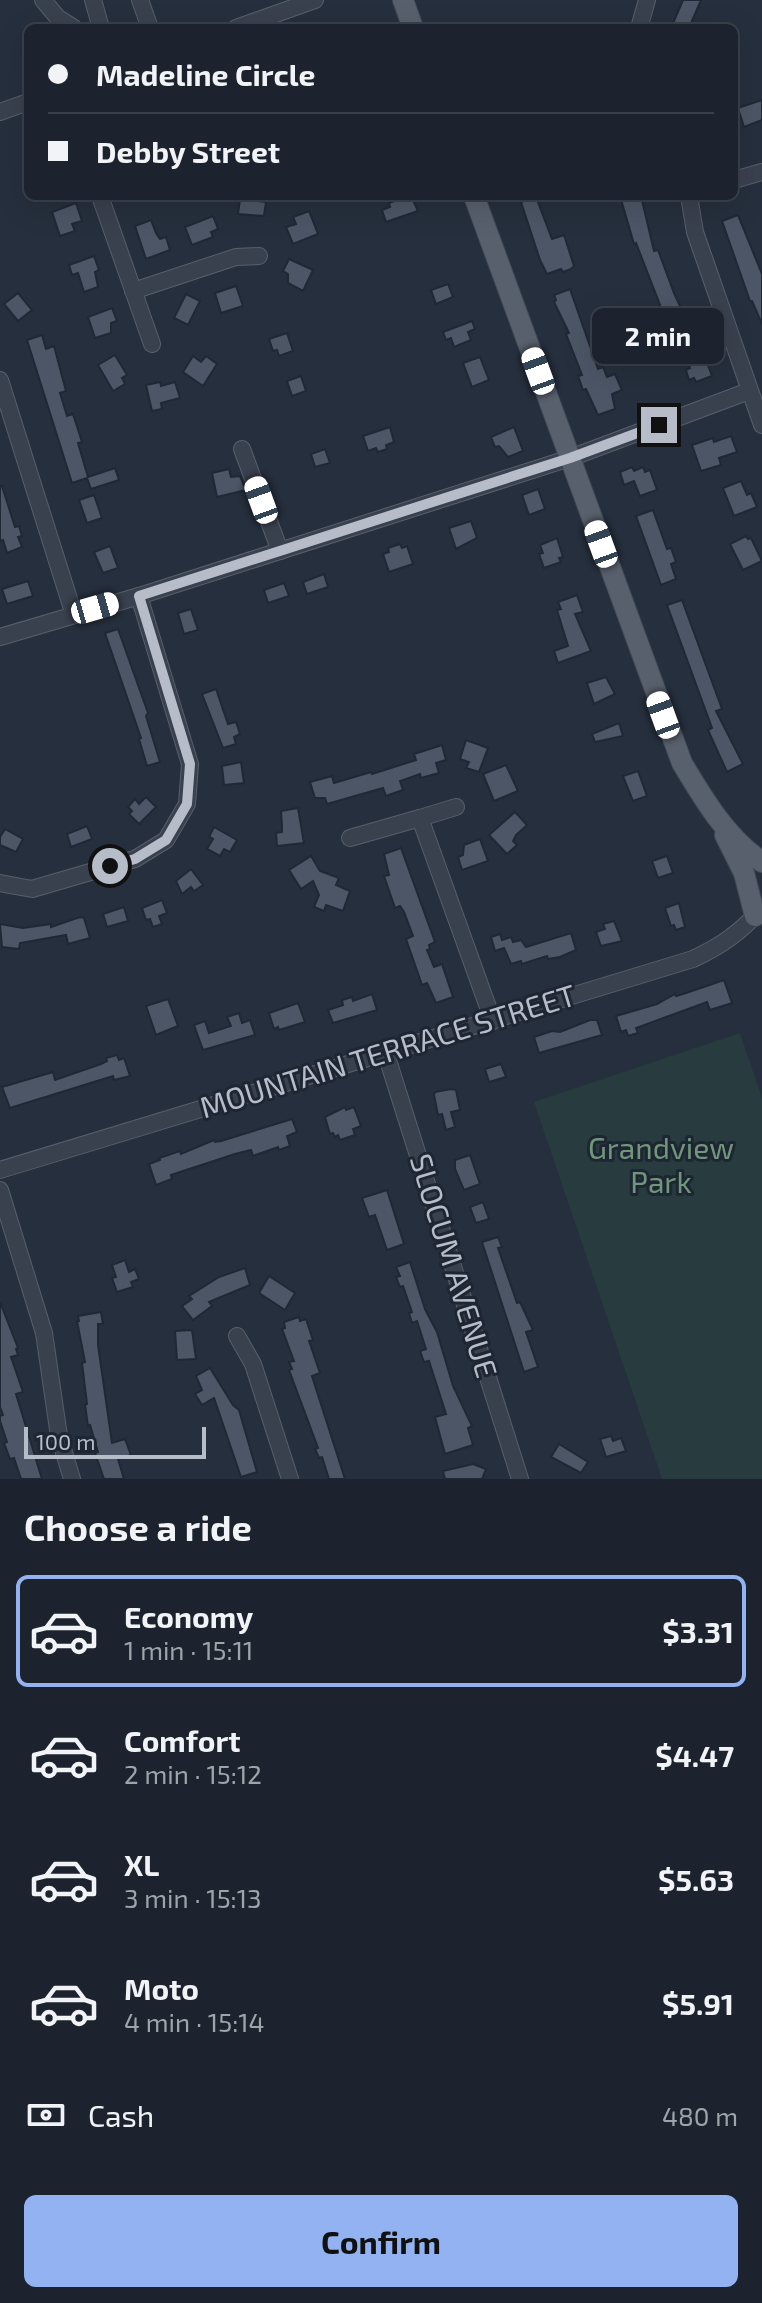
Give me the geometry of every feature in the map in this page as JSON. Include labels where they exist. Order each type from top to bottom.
[{"type":"main road","points":[[403,0],[412,24]]},
{"type":"main road","points":[[475,200],[682,763],[716,817],[744,873],[758,912]]},
{"type":"main road","points":[[716,817],[733,837],[762,862]]},
{"type":"street","points":[[43,0],[58,18],[68,24]]},
{"type":"street","points":[[93,0],[100,24]]},
{"type":"street","points":[[140,0],[149,24]]},
{"type":"street","points":[[273,22],[315,0]]},
{"type":"street","points":[[640,24],[647,0]]},
{"type":"street","points":[[0,112],[24,103]]},
{"type":"street","points":[[738,179],[762,172]]},
{"type":"street","points":[[101,200],[152,344]]},
{"type":"street","points":[[690,200],[695,232],[762,425]]},
{"type":"street","points":[[133,291],[236,257],[259,256]]},
{"type":"street","points":[[0,380],[74,615]]},
{"type":"street","points":[[0,637],[139,596],[570,458],[749,391]]},
{"type":"street","points":[[242,449],[280,551]]},
{"type":"street","points":[[0,883],[32,889],[135,859],[166,840],[187,804],[190,764],[139,596]]},
{"type":"street","points":[[350,838],[456,807]]},
{"type":"street","points":[[420,818],[493,1021]]},
{"type":"street","name":"MOUNTAIN TERRACE STREET","points":[[0,1170],[693,959],[720,947],[758,912]]},
{"type":"street","name":"SLOCUM AVENUE","points":[[386,1054],[520,1479]]},
{"type":"street","points":[[0,1190],[44,1333],[59,1436],[72,1479]]},
{"type":"street","points":[[237,1336],[253,1364],[290,1479]]},
{"type":"green space","name":"Grandview Park","points":[[740,1033],[762,1098],[762,1479],[662,1479],[534,1102]]},
{"type":"building","points":[[683,0],[701,0],[691,24],[673,24]]},
{"type":"building","points":[[762,100],[762,120],[744,127],[738,108]]},
{"type":"building","points":[[240,200],[266,202],[264,216],[238,214]]},
{"type":"building","points":[[413,200],[418,211],[386,222],[382,210],[390,207],[389,203]]},
{"type":"building","points":[[537,200],[552,239],[564,235],[574,266],[571,269],[547,274],[521,202]]},
{"type":"building","points":[[621,200],[642,200],[654,251],[658,250],[687,321],[669,328],[634,244]]},
{"type":"building","points":[[76,203],[82,221],[72,224],[75,231],[60,236],[52,212]]},
{"type":"building","points":[[309,211],[318,234],[293,244],[286,227],[296,224],[293,217]]},
{"type":"building","points":[[738,215],[762,274],[762,324],[750,301],[722,221]]},
{"type":"building","points":[[213,216],[218,229],[211,232],[213,237],[192,245],[185,227]]},
{"type":"building","points":[[151,220],[160,239],[166,237],[170,250],[146,259],[135,226]]},
{"type":"building","points":[[94,256],[99,270],[95,272],[98,287],[84,292],[78,273],[72,275],[69,265]]},
{"type":"building","points":[[289,259],[313,270],[303,291],[288,283],[288,274],[283,271]]},
{"type":"building","points":[[448,284],[453,297],[436,304],[431,290]]},
{"type":"building","points":[[236,286],[243,306],[221,313],[215,293]]},
{"type":"building","points":[[570,289],[598,369],[603,367],[607,377],[615,374],[622,390],[612,394],[615,409],[598,415],[586,389],[583,390],[578,376],[582,375],[566,334],[569,333],[554,302],[554,295]]},
{"type":"building","points":[[18,293],[32,310],[18,321],[4,304]]},
{"type":"building","points":[[186,294],[200,301],[188,325],[174,318]]},
{"type":"building","points":[[112,308],[117,321],[111,323],[111,333],[95,338],[88,317]]},
{"type":"building","points":[[472,321],[475,329],[468,332],[471,340],[454,347],[451,338],[446,340],[443,332]]},
{"type":"building","points":[[287,333],[293,351],[279,356],[277,350],[273,351],[269,339]]},
{"type":"building","points":[[42,335],[46,349],[54,346],[66,391],[60,393],[67,416],[73,414],[88,477],[115,468],[119,480],[91,489],[87,478],[72,483],[27,340]]},
{"type":"building","points":[[701,347],[712,376],[696,382],[694,378],[689,380],[686,370],[690,368],[684,353]]},
{"type":"building","points":[[115,355],[127,375],[122,378],[125,384],[113,391],[98,365]]},
{"type":"building","points":[[193,356],[201,362],[206,356],[217,364],[203,386],[183,372]]},
{"type":"building","points":[[480,357],[489,380],[472,387],[463,363]]},
{"type":"building","points":[[301,376],[306,391],[292,396],[287,381]]},
{"type":"building","points":[[160,382],[161,386],[175,382],[180,398],[161,403],[162,409],[152,411],[146,385]]},
{"type":"building","points":[[390,427],[394,442],[386,445],[387,449],[368,451],[363,436]]},
{"type":"building","points":[[514,427],[523,451],[508,457],[499,446],[495,447],[491,437]]},
{"type":"building","points":[[731,436],[737,452],[719,458],[721,465],[701,471],[692,445]]},
{"type":"building","points":[[325,449],[330,463],[315,467],[311,454]]},
{"type":"building","points":[[632,467],[634,471],[643,467],[645,472],[650,470],[657,490],[640,496],[634,481],[624,485],[620,472]]},
{"type":"building","points":[[229,469],[231,477],[240,476],[246,490],[217,497],[212,473]]},
{"type":"building","points":[[741,481],[757,507],[734,516],[723,488]]},
{"type":"building","points":[[0,486],[15,527],[19,526],[22,536],[18,537],[22,547],[7,553],[3,540],[0,541]]},
{"type":"building","points":[[538,489],[545,509],[529,515],[522,495]]},
{"type":"building","points":[[94,495],[102,518],[87,523],[79,500]]},
{"type":"building","points":[[653,510],[667,549],[671,548],[676,562],[671,564],[676,579],[661,585],[636,516]]},
{"type":"building","points":[[471,521],[477,538],[456,549],[449,528]]},
{"type":"building","points":[[746,536],[751,538],[762,561],[743,570],[730,544]]},
{"type":"building","points":[[557,538],[563,557],[559,558],[561,562],[544,568],[539,554],[543,553],[540,545]]},
{"type":"building","points":[[400,544],[402,548],[407,546],[413,564],[389,572],[383,554],[389,552],[388,548]]},
{"type":"building","points":[[110,546],[118,568],[103,573],[94,552]]},
{"type":"building","points":[[324,574],[328,587],[307,594],[303,582]]},
{"type":"building","points":[[28,581],[33,596],[7,604],[2,589]]},
{"type":"building","points":[[284,583],[289,596],[268,603],[264,590]]},
{"type":"building","points":[[577,595],[583,612],[575,614],[591,651],[558,663],[554,651],[568,646],[557,610],[561,609],[558,602]]},
{"type":"building","points":[[682,600],[722,709],[716,711],[743,764],[727,772],[708,730],[712,728],[667,605]]},
{"type":"building","points":[[191,609],[198,630],[184,634],[178,613]]},
{"type":"building","points":[[118,629],[148,713],[146,716],[160,762],[147,766],[141,738],[105,633]]},
{"type":"building","points":[[606,677],[615,694],[594,704],[587,683]]},
{"type":"building","points":[[216,689],[228,724],[236,722],[240,734],[234,737],[236,744],[223,748],[202,694]]},
{"type":"building","points":[[619,723],[623,736],[595,742],[592,734]]},
{"type":"building","points":[[466,740],[488,748],[479,772],[466,768],[469,762],[460,759]]},
{"type":"building","points":[[442,745],[446,760],[436,763],[439,773],[421,778],[420,774],[400,781],[403,790],[386,796],[383,788],[327,804],[325,798],[315,798],[310,782],[332,776],[334,783],[372,774],[416,760],[414,754]]},
{"type":"building","points":[[241,762],[244,783],[224,785],[222,766]]},
{"type":"building","points":[[506,765],[518,791],[494,801],[483,774]]},
{"type":"building","points":[[638,771],[647,796],[633,801],[623,776]]},
{"type":"building","points":[[146,797],[156,807],[139,824],[129,814],[132,811],[128,807],[135,799],[139,804]]},
{"type":"building","points":[[298,808],[304,843],[277,846],[276,833],[282,832],[281,811]]},
{"type":"building","points":[[515,812],[527,825],[516,835],[513,841],[517,845],[507,854],[489,835]]},
{"type":"building","points":[[87,826],[92,839],[71,847],[67,834]]},
{"type":"building","points":[[214,827],[237,840],[230,852],[224,849],[220,856],[207,849],[213,839],[209,837]]},
{"type":"building","points":[[5,829],[23,839],[16,852],[0,845]]},
{"type":"building","points":[[480,839],[488,861],[462,870],[458,857],[463,855],[464,845]]},
{"type":"building","points":[[401,848],[435,942],[427,950],[434,967],[442,964],[453,997],[436,1003],[427,983],[422,985],[406,939],[413,936],[404,912],[400,906],[395,908],[384,876],[389,875],[384,854]]},
{"type":"building","points":[[311,856],[320,871],[339,878],[336,885],[350,891],[343,911],[326,905],[324,911],[314,907],[319,895],[313,881],[301,889],[289,870]]},
{"type":"building","points":[[667,856],[673,873],[658,878],[652,861]]},
{"type":"building","points":[[191,869],[203,885],[194,891],[191,887],[182,894],[176,881]]},
{"type":"building","points":[[162,900],[167,913],[159,916],[162,924],[153,927],[150,919],[146,920],[142,908]]},
{"type":"building","points":[[679,903],[685,927],[676,930],[674,925],[671,926],[665,908]]},
{"type":"building","points":[[124,907],[128,921],[107,927],[103,914]]},
{"type":"building","points":[[84,918],[90,938],[68,944],[66,935],[20,943],[19,949],[2,947],[0,924],[23,928],[51,924],[51,927]]},
{"type":"building","points":[[614,921],[622,941],[601,946],[596,932],[605,929],[603,924]]},
{"type":"building","points":[[571,933],[576,950],[560,957],[548,959],[547,956],[522,964],[521,961],[511,964],[504,948],[495,951],[491,937],[500,934],[502,940],[511,937],[513,942],[521,940],[526,947]]},
{"type":"building","points":[[724,980],[732,1003],[710,1010],[707,1002],[636,1028],[638,1033],[628,1036],[626,1030],[621,1032],[616,1016]]},
{"type":"building","points":[[372,994],[377,1010],[333,1023],[328,1010],[343,1005],[342,1000],[352,997],[353,1001]]},
{"type":"building","points":[[168,999],[178,1026],[156,1035],[146,1006]]},
{"type":"building","points":[[298,1003],[305,1022],[274,1029],[269,1013]]},
{"type":"building","points":[[239,1013],[242,1023],[250,1020],[255,1035],[203,1050],[194,1025],[205,1021],[209,1033],[231,1026],[227,1017]]},
{"type":"building","points":[[597,1020],[602,1035],[539,1053],[534,1037],[552,1031],[560,1032]]},
{"type":"building","points":[[117,1055],[119,1060],[124,1058],[130,1076],[114,1080],[113,1076],[10,1108],[2,1087],[53,1072],[55,1080]]},
{"type":"building","points":[[501,1064],[506,1077],[489,1082],[485,1069]]},
{"type":"building","points":[[456,1090],[460,1110],[451,1112],[455,1127],[446,1130],[442,1114],[438,1115],[434,1095],[435,1092]]},
{"type":"building","points":[[345,1107],[346,1110],[354,1107],[361,1126],[353,1129],[355,1135],[340,1140],[338,1135],[330,1134],[325,1117]]},
{"type":"building","points":[[292,1119],[297,1132],[287,1136],[290,1146],[253,1156],[251,1150],[235,1154],[171,1175],[172,1179],[156,1185],[149,1164],[159,1158]]},
{"type":"building","points":[[470,1155],[480,1184],[464,1190],[455,1169],[455,1160]]},
{"type":"building","points":[[387,1190],[404,1244],[387,1250],[375,1215],[369,1217],[362,1198]]},
{"type":"building","points":[[483,1202],[489,1219],[476,1223],[470,1207]]},
{"type":"building","points":[[498,1237],[502,1247],[498,1248],[517,1303],[520,1302],[533,1330],[526,1332],[538,1367],[524,1372],[482,1242]]},
{"type":"building","points":[[125,1260],[129,1272],[135,1269],[139,1279],[131,1282],[133,1287],[117,1292],[112,1265]]},
{"type":"building","points":[[410,1262],[425,1309],[437,1332],[453,1386],[472,1426],[468,1428],[473,1445],[445,1454],[435,1417],[446,1414],[429,1361],[424,1362],[420,1351],[426,1349],[417,1321],[412,1323],[409,1313],[412,1312],[403,1286],[400,1287],[396,1277],[400,1276],[396,1267]]},
{"type":"building","points":[[245,1268],[250,1285],[209,1302],[212,1306],[193,1320],[182,1306],[192,1299],[189,1296],[219,1277]]},
{"type":"building","points":[[269,1276],[295,1293],[285,1310],[259,1293]]},
{"type":"building","points":[[0,1302],[18,1348],[18,1355],[11,1357],[23,1392],[16,1394],[42,1479],[21,1479],[14,1458],[10,1459],[4,1443],[7,1442],[0,1421],[3,1415],[0,1407]]},
{"type":"building","points":[[101,1312],[103,1324],[98,1324],[98,1345],[112,1443],[125,1439],[131,1455],[118,1459],[124,1479],[104,1479],[85,1405],[82,1363],[85,1362],[77,1321],[78,1316]]},
{"type":"building","points":[[299,1317],[300,1321],[306,1319],[313,1340],[309,1341],[320,1373],[312,1376],[345,1479],[329,1479],[322,1457],[319,1458],[315,1449],[318,1448],[289,1370],[292,1369],[289,1362],[294,1361],[282,1329],[285,1328],[284,1322]]},
{"type":"building","points":[[192,1330],[196,1359],[177,1360],[175,1331]]},
{"type":"building","points":[[210,1368],[239,1410],[257,1472],[241,1477],[214,1398],[202,1405],[195,1394],[202,1390],[196,1376]]},
{"type":"building","points":[[611,1436],[613,1441],[621,1438],[626,1451],[606,1457],[600,1439]]},
{"type":"building","points":[[559,1444],[588,1462],[581,1473],[551,1457]]},
{"type":"building","points":[[473,1464],[486,1469],[482,1479],[445,1479],[443,1471]]},
{"type":"route","points":[[110,866],[135,859],[166,840],[187,804],[190,764],[139,596],[570,458],[659,425]]}]
